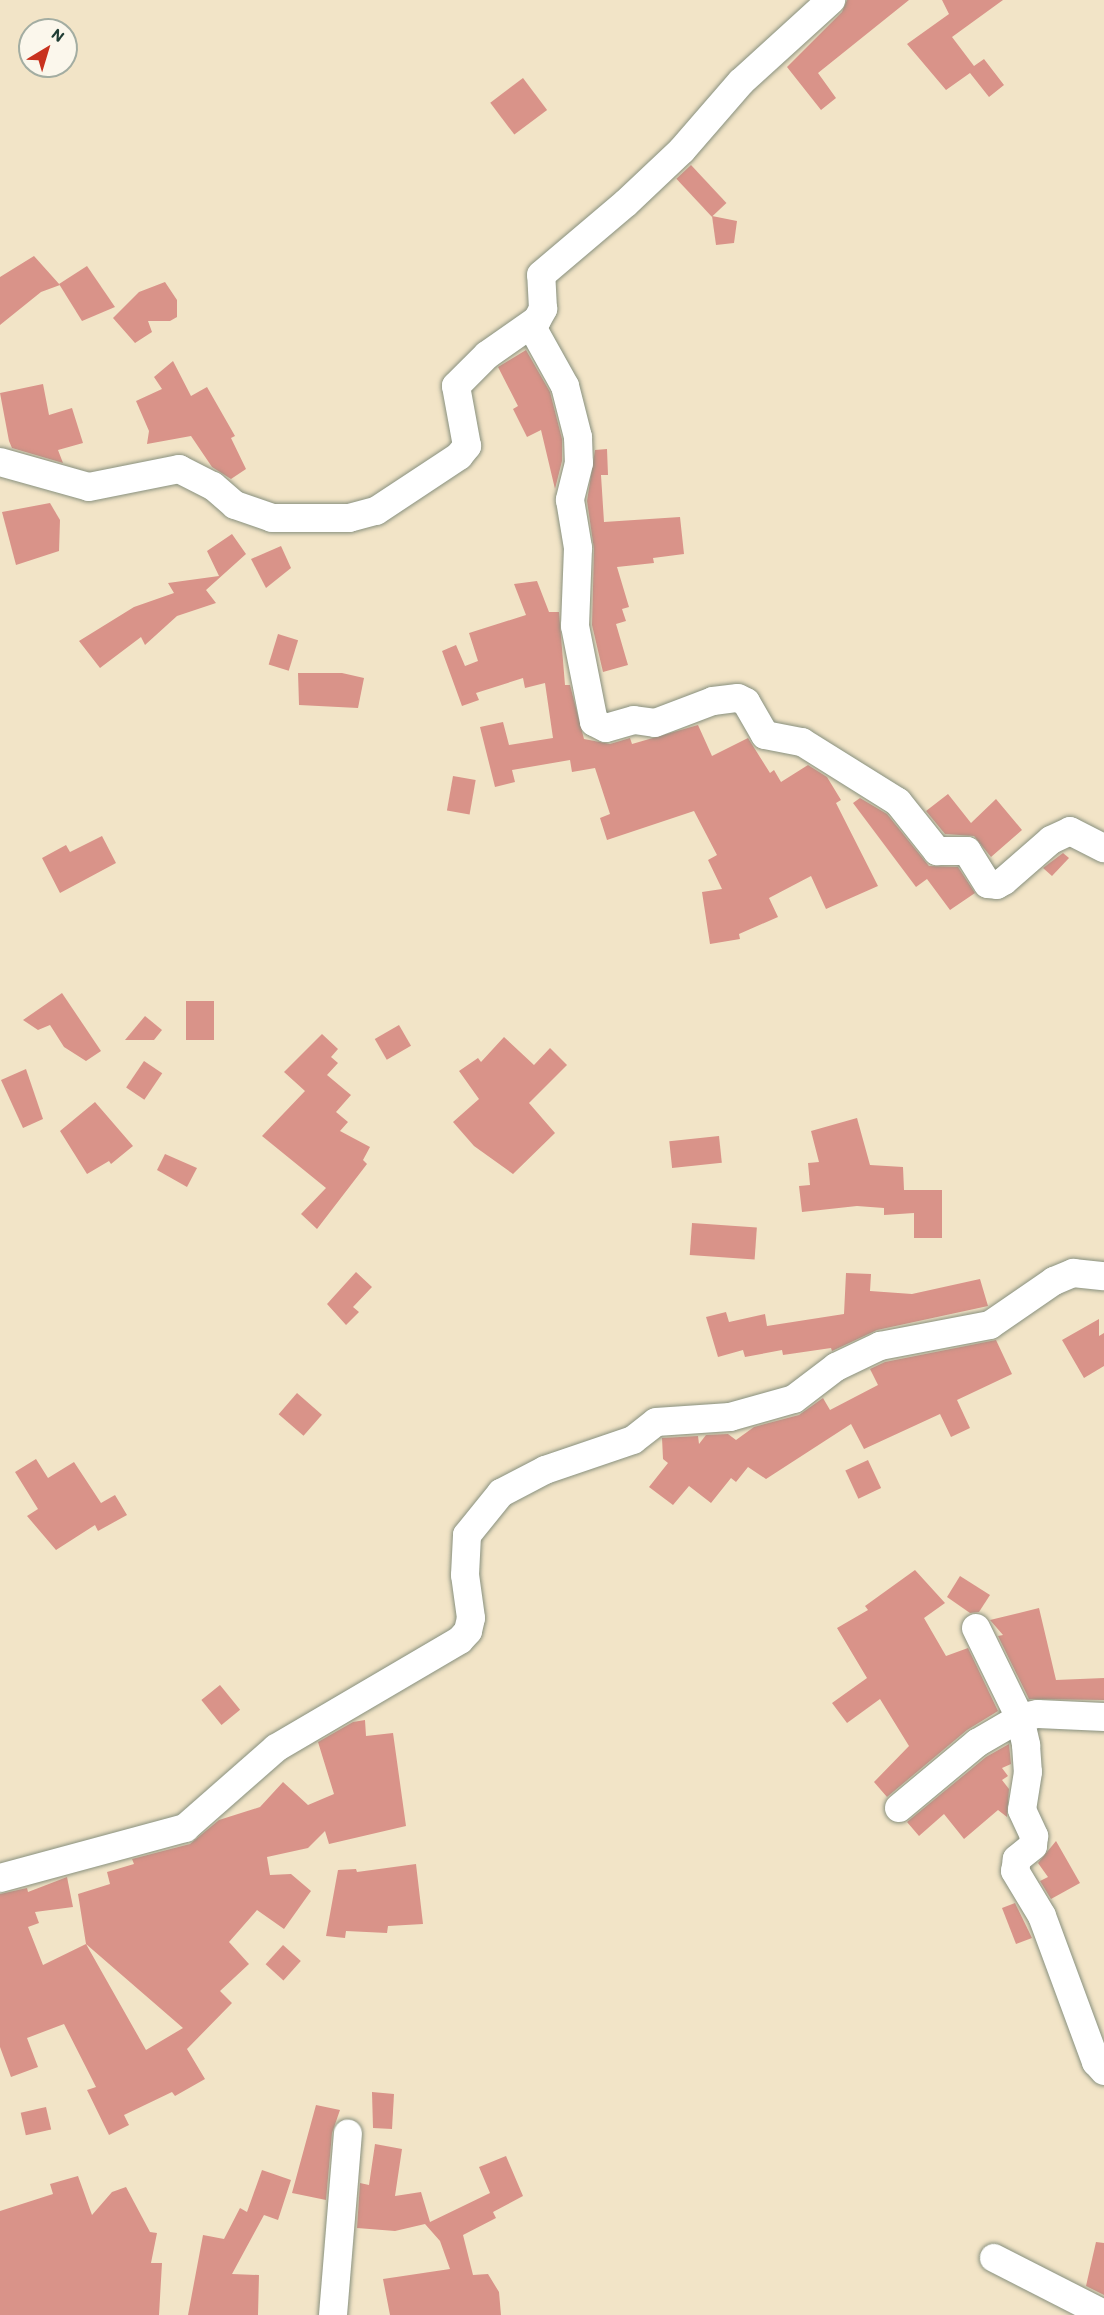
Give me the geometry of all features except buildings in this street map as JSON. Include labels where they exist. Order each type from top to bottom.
[{"type":"street","points":[[0,462],[89,487],[179,469],[203,480],[235,505],[257,515],[349,518],[368,514],[459,456],[467,446],[456,386],[459,380],[531,324],[543,309],[541,275],[642,188],[682,150],[741,82],[831,0]]},
{"type":"street","points":[[531,324],[565,386],[578,437],[579,463],[570,500],[578,548],[575,626],[594,722],[606,728],[634,720],[655,723],[713,701],[738,698],[746,702],[765,735],[802,742],[898,802],[937,851],[967,851],[988,884],[997,885],[1004,881],[1051,840],[1070,831],[1104,848]]},
{"type":"street","points":[[0,1878],[186,1828],[276,1748],[460,1640],[468,1631],[471,1618],[465,1575],[467,1534],[501,1493],[545,1470],[633,1440],[656,1422],[730,1417],[794,1399],[836,1367],[880,1346],[990,1325],[1054,1281],[1073,1273],[1104,1276]]},
{"type":"street","points":[[976,1628],[1020,1718],[1028,1772],[1022,1810],[1034,1836],[1033,1846],[1017,1859],[1015,1871],[1042,1916],[1096,2062],[1104,2071]]},
{"type":"street","points":[[899,1808],[977,1743],[1020,1718],[1038,1714],[1104,1717]]},
{"type":"street","points":[[333,2315],[348,2134]]},
{"type":"street","points":[[994,2258],[1104,2314]]}]
